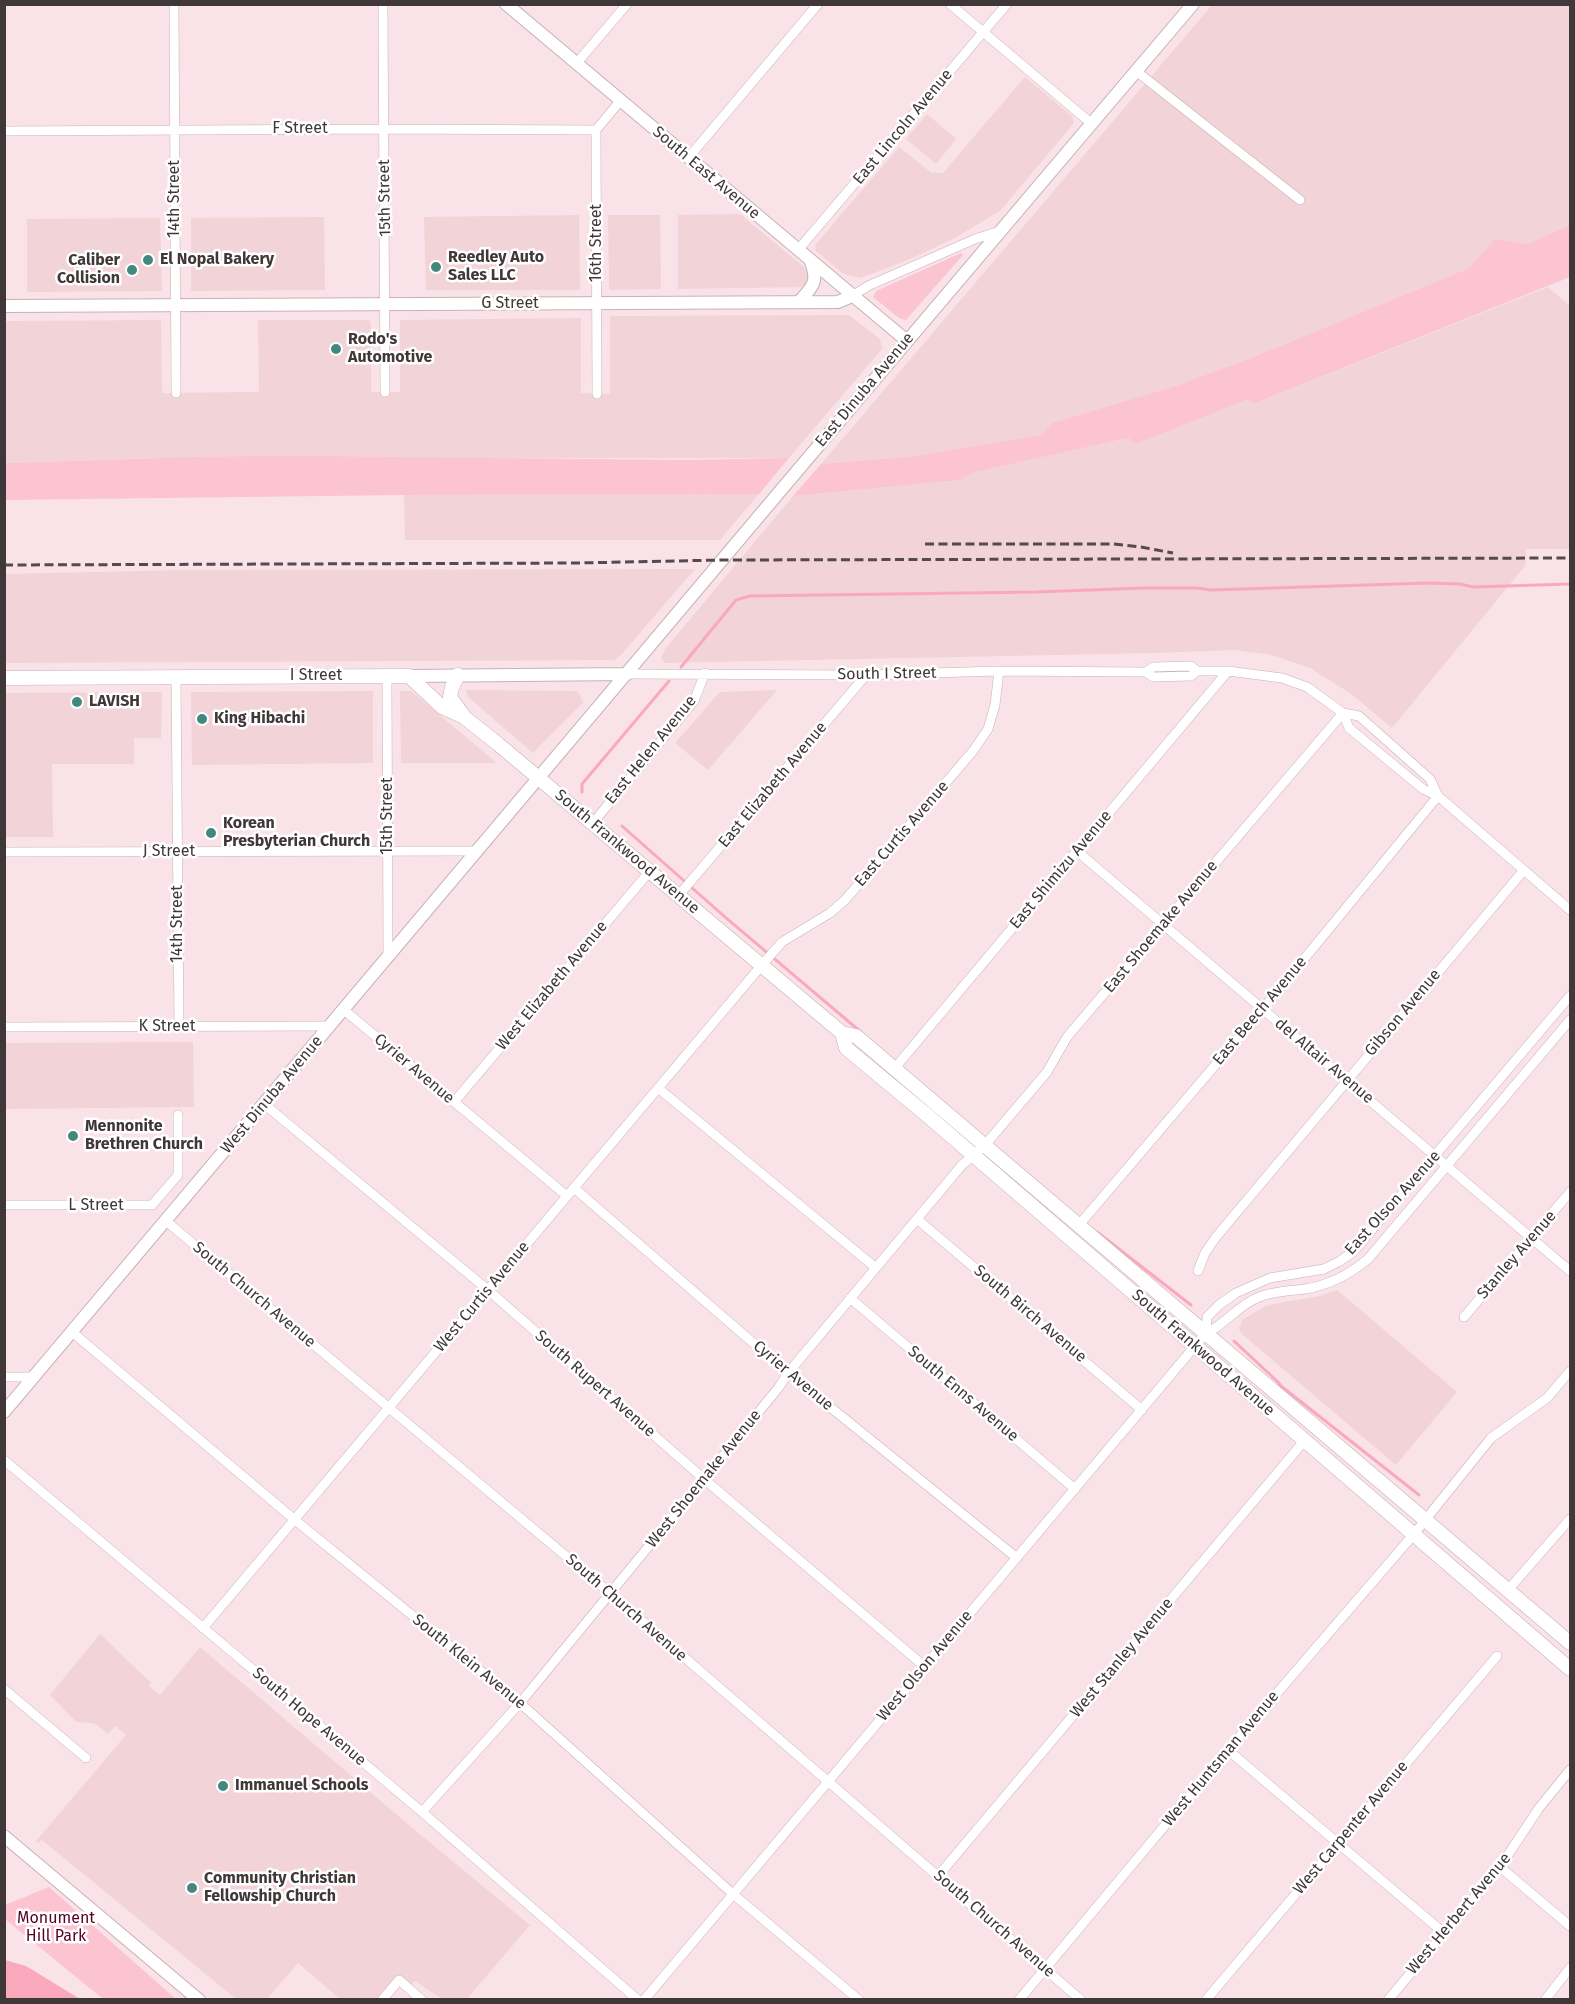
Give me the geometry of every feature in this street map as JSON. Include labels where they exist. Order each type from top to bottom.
[{"type":"main road","points":[[458,675],[450,697],[464,717]]},
{"type":"main road","name":"South Frankwood Avenue","points":[[409,676],[442,707],[464,717],[539,778],[842,1033],[856,1036],[1570,1643]]},
{"type":"main road","name":"I Street","points":[[4,678],[409,676]]},
{"type":"main road","name":"South Frankwood Avenue","points":[[842,1033],[846,1048],[974,1155],[1570,1669]]},
{"type":"street","name":"14th Street","points":[[174,4],[176,393]]},
{"type":"street","name":"15th Street","points":[[383,4],[385,392]]},
{"type":"street","name":"South East Avenue","points":[[506,4],[907,341]]},
{"type":"street","points":[[576,64],[627,4]]},
{"type":"street","points":[[689,158],[818,4]]},
{"type":"street","points":[[950,4],[1092,124]]},
{"type":"street","name":"East Lincoln Avenue","points":[[798,250],[1007,4]]},
{"type":"street","name":"East Dinuba Avenue","points":[[539,778],[1193,4]]},
{"type":"street","points":[[1136,71],[1300,200]]},
{"type":"street","points":[[596,130],[620,101]]},
{"type":"street","name":"F Street","points":[[4,131],[596,130]]},
{"type":"street","name":"16th Street","points":[[596,130],[597,394]]},
{"type":"street","name":"G Street","points":[[4,306],[838,302],[868,286],[975,239],[1000,231]]},
{"type":"street","points":[[799,302],[815,280],[811,261]]},
{"type":"street","name":"South I Street","points":[[627,674],[866,675],[999,671],[1146,672],[1153,677],[1191,676],[1197,671],[1228,671],[1282,678],[1307,687],[1343,713]]},
{"type":"street","name":"East Curtis Avenue","points":[[761,966],[782,942],[830,913],[845,900],[973,751],[988,729],[995,705],[999,671]]},
{"type":"street","name":"East Shimizu Avenue","points":[[894,1069],[1228,671]]},
{"type":"street","name":"East Helen Avenue","points":[[591,824],[694,701],[705,673]]},
{"type":"street","name":"I Street","points":[[409,676],[627,674]]},
{"type":"street","name":"East Elizabeth Avenue","points":[[679,895],[866,675]]},
{"type":"street","name":"15th Street","points":[[387,676],[388,956]]},
{"type":"street","name":"14th Street","points":[[176,677],[179,1027]]},
{"type":"street","points":[[1343,713],[1349,728],[1423,789],[1438,796],[1570,910]]},
{"type":"street","points":[[1343,713],[1359,716],[1431,779],[1438,796]]},
{"type":"street","name":"East Shoemake Avenue","points":[[985,1145],[1047,1072],[1067,1037],[1343,713]]},
{"type":"street","name":"West Dinuba Avenue","points":[[4,1412],[539,778]]},
{"type":"street","name":"East Beech Avenue","points":[[1079,1225],[1263,1009],[1438,796]]},
{"type":"street","name":"J Street","points":[[4,852],[477,851]]},
{"type":"street","name":"del Altair Avenue","points":[[1077,851],[1570,1271]]},
{"type":"street","name":"Gibson Avenue","points":[[1198,1271],[1205,1253],[1216,1237],[1524,870]]},
{"type":"street","name":"West Elizabeth Avenue","points":[[454,1102],[650,871]]},
{"type":"street","name":"West Curtis Avenue","points":[[203,1628],[761,966]]},
{"type":"street","name":"East Olson Avenue","points":[[1206,1334],[1207,1317],[1236,1293],[1270,1278],[1324,1269],[1353,1252],[1570,996]]},
{"type":"street","name":"Cyrier Avenue","points":[[344,1010],[567,1196]]},
{"type":"street","name":"East Olson Avenue","points":[[1206,1334],[1217,1328],[1234,1311],[1259,1297],[1326,1284],[1355,1270],[1378,1248],[1570,1020]]},
{"type":"street","name":"K Street","points":[[4,1027],[330,1026]]},
{"type":"street","points":[[658,1088],[876,1268]]},
{"type":"street","name":"South Rupert Avenue","points":[[264,1104],[488,1290],[704,1479],[924,1666]]},
{"type":"street","name":"L Street","points":[[4,1205],[152,1205],[176,1179],[179,1171],[178,1115]]},
{"type":"street","name":"West Shoemake Avenue","points":[[422,1812],[520,1703],[917,1218],[962,1165],[985,1145]]},
{"type":"street","name":"Cyrier Avenue","points":[[574,1188],[788,1373],[1017,1558]]},
{"type":"street","name":"Stanley Avenue","points":[[1464,1317],[1570,1192]]},
{"type":"street","name":"South Birch Avenue","points":[[917,1218],[1142,1410]]},
{"type":"street","name":"South Church Avenue","points":[[166,1221],[610,1593],[1081,2000]]},
{"type":"street","name":"South Enns Avenue","points":[[850,1298],[1075,1489]]},
{"type":"street","name":"South Klein Avenue","points":[[72,1332],[295,1520],[520,1703],[733,1894],[859,2000]]},
{"type":"street","name":"West Olson Avenue","points":[[644,2000],[1206,1334]]},
{"type":"street","name":"West Huntsman Avenue","points":[[1019,2000],[1228,1750],[1414,1534],[1491,1438],[1547,1398],[1570,1371]]},
{"type":"street","points":[[4,1377],[34,1377]]},
{"type":"street","name":"West Stanley Avenue","points":[[938,1876],[1305,1440]]},
{"type":"street","name":"South Hope Avenue","points":[[4,1460],[422,1812],[638,2000]]},
{"type":"street","points":[[1508,1590],[1570,1519]]},
{"type":"street","name":"West Carpenter Avenue","points":[[1206,2000],[1497,1656]]},
{"type":"street","points":[[4,1689],[86,1758]]},
{"type":"street","points":[[1228,1750],[1444,1933]]},
{"type":"street","name":"West Herbert Avenue","points":[[1388,2000],[1500,1867],[1539,1808],[1570,1770]]},
{"type":"street","points":[[4,1836],[199,2000]]},
{"type":"street","points":[[1500,1867],[1570,1926]]},
{"type":"street","points":[[1545,2000],[1570,1968]]},
{"type":"street","points":[[382,2000],[399,1980],[422,2000]]},
{"type":"shaded area","points":[[1212,5],[1570,5],[1570,225],[1527,244],[1495,240],[1469,268],[1251,358],[1175,386],[1052,423],[1041,435],[914,456],[821,464]]},
{"type":"shaded area","points":[[1025,77],[1072,116],[1074,123],[1000,211],[951,240],[861,278],[844,274],[816,251],[815,245],[899,147],[932,173],[943,173]]},
{"type":"shaded area","points":[[927,114],[956,139],[936,164],[906,139]]},
{"type":"shaded area","points":[[740,214],[809,272],[810,281],[805,287],[678,289],[678,215]]},
{"type":"shaded area","points":[[579,215],[580,290],[426,290],[424,217]]},
{"type":"shaded area","points":[[608,215],[660,215],[661,289],[609,290]]},
{"type":"shaded area","points":[[324,217],[325,290],[191,291],[191,218]]},
{"type":"shaded area","points":[[160,218],[162,291],[27,292],[27,219]]},
{"type":"shaded area","points":[[1548,287],[1570,306],[1570,549],[1526,549],[1525,566],[1392,728],[1350,693],[1310,668],[1272,655],[1235,650],[664,663],[661,658],[665,649],[793,496],[961,480],[971,473],[1128,438],[1136,444],[1246,400],[1255,403]]},
{"type":"shaded area","points":[[849,315],[880,339],[882,349],[789,458],[161,458],[5,463],[4,321],[161,320],[162,393],[259,392],[258,320],[369,320],[371,323],[371,392],[400,392],[400,320],[581,318],[581,393],[610,394],[610,316]]},
{"type":"shaded area","points":[[759,494],[720,540],[405,540],[404,495]]},
{"type":"shaded area","points":[[695,569],[621,655],[614,660],[5,663],[5,574],[185,570]]},
{"type":"shaded area","points":[[466,690],[578,691],[583,703],[533,753],[468,697]]},
{"type":"shaded area","points":[[777,690],[708,770],[675,743],[720,692]]},
{"type":"shaded area","points":[[373,691],[373,763],[192,765],[191,692]]},
{"type":"shaded area","points":[[400,691],[411,691],[497,763],[401,763]]},
{"type":"shaded area","points":[[162,692],[161,738],[134,738],[134,764],[52,764],[53,837],[5,837],[5,693]]},
{"type":"shaded area","points":[[193,1042],[194,1107],[5,1109],[5,1043]]},
{"type":"shaded area","points":[[1337,1290],[1457,1392],[1396,1465],[1243,1335],[1239,1329],[1243,1319],[1268,1305],[1319,1296]]},
{"type":"shaded area","name":"Immanuel Schools","points":[[100,1634],[151,1683],[149,1686],[160,1695],[200,1647],[530,1925],[467,1999],[442,1999],[415,1981],[407,1991],[398,1985],[385,1999],[340,1999],[298,1963],[267,1999],[236,1999],[42,1840],[38,1843],[36,1841],[126,1735],[115,1726],[108,1734],[94,1723],[76,1722],[50,1695]]},
{"type":"shaded area","points":[[5,1960],[26,1966],[80,1999],[5,1999]]},
{"type":"green space","points":[[1570,225],[1570,277],[1255,403],[1246,400],[1136,444],[1128,438],[971,473],[961,480],[793,496],[821,464],[914,456],[1041,435],[1052,423],[1175,386],[1251,358],[1469,268],[1495,239],[1527,244]]},
{"type":"green space","points":[[961,253],[963,255],[906,320],[899,318],[873,297],[876,291]]},
{"type":"green space","points":[[289,456],[686,460],[789,458],[759,494],[404,495],[5,500],[5,463]]},
{"type":"green space","name":"Monument Hill Park","points":[[49,1887],[176,1999],[103,1999],[5,1919],[5,1905]]},
{"type":"waterway","points":[[681,667],[736,600],[750,596],[1036,592],[1144,588],[1211,590],[1428,583],[1460,584],[1473,587],[1570,584]]},
{"type":"waterway","points":[[582,792],[582,784],[669,681]]},
{"type":"waterway","points":[[622,826],[861,1032]]},
{"type":"waterway","points":[[1097,1232],[1191,1305]]},
{"type":"waterway","points":[[1234,1341],[1281,1386],[1419,1495]]},
{"type":"railway","points":[[925,544],[1114,544],[1173,553]]},
{"type":"railway","points":[[4,565],[1570,558]]},
{"type":"place","name":"El Nopal Bakery","points":[[148,260]]},
{"type":"place","name":"Reedley Auto Sales LLC","points":[[436,267]]},
{"type":"place","name":"Caliber Collision","points":[[132,270]]},
{"type":"place","name":"Rodo's Automotive","points":[[336,349]]},
{"type":"place","name":"LAVISH","points":[[77,702]]},
{"type":"place","name":"King Hibachi","points":[[202,719]]},
{"type":"place","name":"Korean Presbyterian Church","points":[[211,833]]},
{"type":"place","name":"Mennonite Brethren Church","points":[[73,1136]]},
{"type":"place","name":"Immanuel Schools","points":[[223,1786]]},
{"type":"place","name":"Community Christian Fellowship Church","points":[[192,1888]]}]
